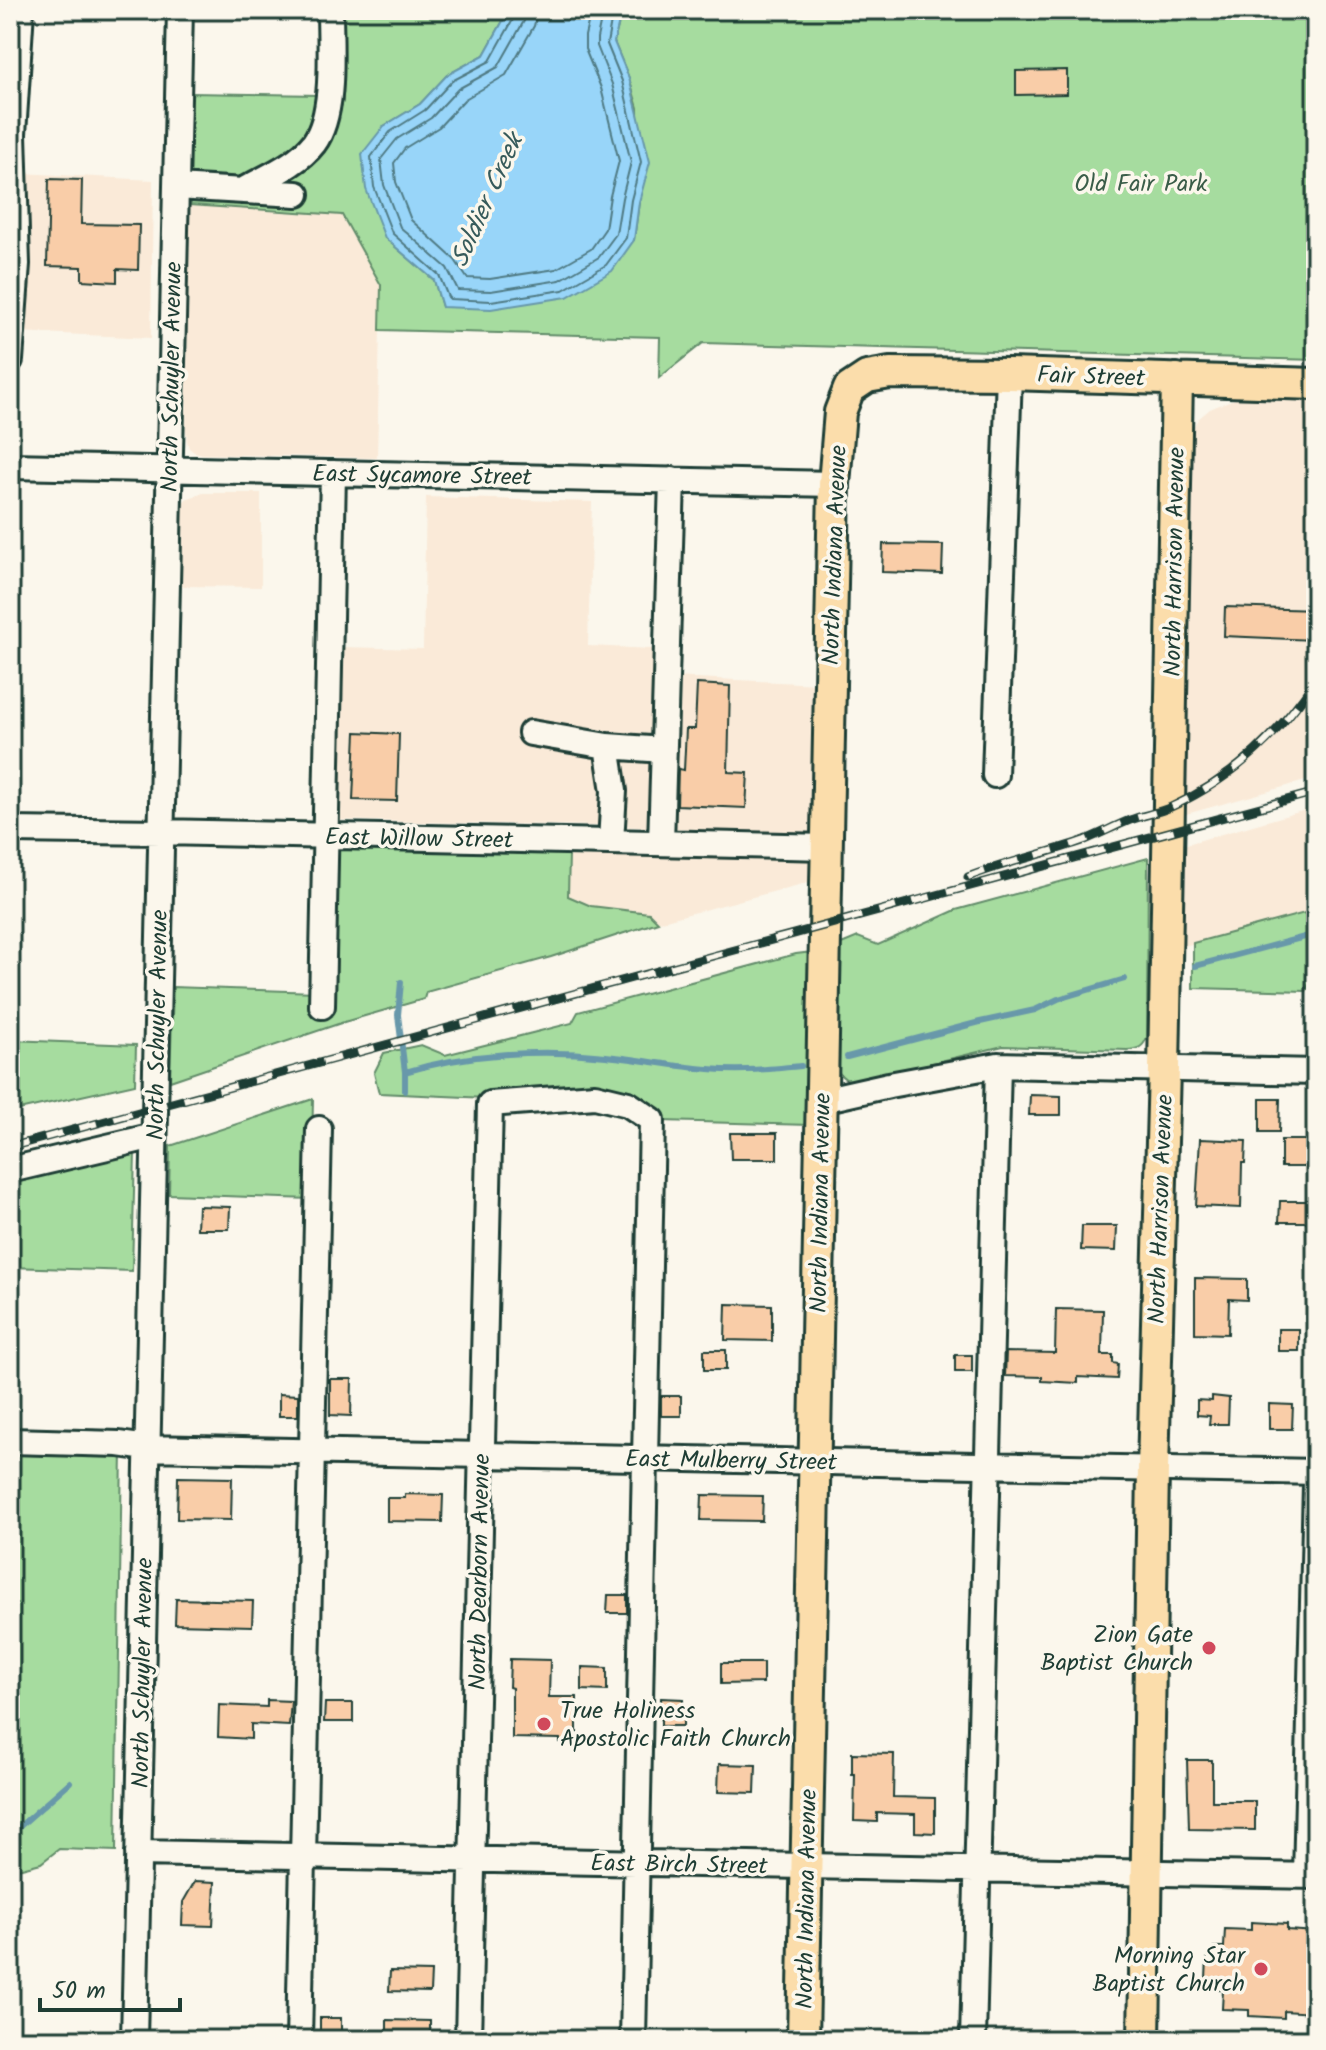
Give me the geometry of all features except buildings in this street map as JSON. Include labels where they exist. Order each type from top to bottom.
[{"type":"main road","name":"Fair Street","points":[[867,377],[890,373],[1009,374],[1316,384]]},
{"type":"main road","name":"North Indiana Avenue","points":[[803,2040],[834,484],[840,412],[849,389],[867,377]]},
{"type":"main road","name":"North Harrison Avenue","points":[[1144,2040],[1177,379]]},
{"type":"street","points":[[10,360],[17,264],[13,134],[21,10]]},
{"type":"street","name":"North Schuyler Avenue","points":[[134,2040],[180,10]]},
{"type":"street","points":[[242,191],[294,162],[314,143],[322,127],[329,105],[330,10]]},
{"type":"street","points":[[176,187],[297,194]]},
{"type":"street","points":[[995,775],[1009,374]]},
{"type":"street","name":"East Sycamore Street","points":[[10,466],[834,484]]},
{"type":"street","points":[[322,1006],[333,473]]},
{"type":"street","points":[[661,843],[672,480]]},
{"type":"street","points":[[531,733],[607,746],[664,750]]},
{"type":"street","points":[[607,746],[614,791],[611,842]]},
{"type":"street","name":"East Willow Street","points":[[10,830],[827,847]]},
{"type":"street","points":[[973,2040],[998,1065]]},
{"type":"street","points":[[822,1100],[998,1065],[1316,1072]]},
{"type":"street","name":"North Dearborn Avenue","points":[[468,2040],[490,1104],[595,1096],[628,1104],[652,1120],[645,1458]]},
{"type":"street","points":[[299,2040],[319,1129]]},
{"type":"street","points":[[10,1170],[154,1136]]},
{"type":"street","name":"East Mulberry Street","points":[[10,1441],[119,1444],[147,1448],[1316,1472]]},
{"type":"street","points":[[633,2040],[645,1458]]},
{"type":"street","points":[[1311,1876],[1316,1485]]},
{"type":"street","name":"East Birch Street","points":[[138,1853],[1311,1876]]},
{"type":"shaded area","points":[[21,173],[153,180],[151,338],[18,332]]},
{"type":"shaded area","points":[[190,205],[342,215],[381,285],[377,458],[202,454],[189,448],[186,429]]},
{"type":"shaded area","points":[[1250,395],[1316,396],[1316,778],[1179,816],[1189,435],[1198,419],[1210,409]]},
{"type":"shaded area","points":[[203,493],[261,493],[261,587],[180,586],[182,505],[186,499]]},
{"type":"shaded area","points":[[426,497],[592,502],[588,646],[674,650],[675,677],[819,684],[814,831],[808,835],[646,827],[336,820],[341,647],[423,649]]},
{"type":"shaded area","points":[[1316,807],[1316,910],[1177,948],[1180,846]]},
{"type":"shaded area","points":[[569,853],[807,857],[812,861],[814,881],[658,922],[649,913],[591,906],[568,895]]},
{"type":"green space","name":"Old Fair Park","points":[[344,10],[509,10],[484,55],[447,75],[420,104],[384,126],[385,238],[434,280],[442,307],[634,240],[639,202],[638,108],[614,42],[622,10],[1316,10],[1316,360],[703,343],[659,378],[660,337],[380,330],[381,285],[342,215],[190,205],[193,198],[216,193],[331,133],[343,102]]},
{"type":"green space","points":[[190,93],[320,95],[309,133],[288,155],[231,182],[190,179]]},
{"type":"green space","points":[[333,848],[569,853],[568,896],[591,906],[649,913],[658,922],[551,957],[426,992],[424,999],[344,1022],[170,1081],[173,987],[316,992]]},
{"type":"green space","points":[[1148,858],[1147,1037],[1140,1047],[1127,1050],[1003,1046],[866,1079],[849,1080],[840,1074],[837,1069],[839,945],[858,937],[878,945],[956,910]]},
{"type":"green space","points":[[1316,910],[1316,967],[1306,991],[1193,988],[1193,943]]},
{"type":"green space","points":[[813,952],[811,1125],[661,1121],[651,1110],[379,1093],[374,1073],[384,1053],[421,1045],[445,1055],[572,1023],[578,1012]]},
{"type":"green space","points":[[10,1040],[136,1045],[135,1084],[10,1112]]},
{"type":"green space","points":[[313,1099],[311,1199],[169,1194],[170,1146]]},
{"type":"green space","points":[[135,1152],[132,1271],[10,1267],[10,1177]]},
{"type":"green space","points":[[10,1447],[122,1448],[116,1851],[59,1849],[41,1863],[10,1871]]},
{"type":"water","points":[[509,10],[622,10],[614,42],[629,78],[650,162],[639,202],[634,240],[612,271],[567,297],[491,309],[442,307],[434,280],[385,238],[366,189],[362,154],[384,126],[420,104],[447,75],[484,55]]},
{"type":"waterway","points":[[1195,966],[1316,934]]},
{"type":"waterway","points":[[847,1057],[1035,1010],[1058,999],[1125,979]]},
{"type":"waterway","name":"Soldier Creek","points":[[401,982],[398,1015],[405,1091]]},
{"type":"waterway","points":[[405,1072],[454,1060],[530,1053],[606,1056],[721,1070],[801,1066]]},
{"type":"waterway","name":"Soldier Creek","points":[[10,1835],[70,1782]]},
{"type":"railway","points":[[968,877],[1085,840],[1194,796],[1253,754],[1286,719],[1316,679]]},
{"type":"railway","points":[[10,1147],[1316,792]]},
{"type":"place","name":"Zion Gate Baptist Church","points":[[1209,1648]]},
{"type":"place","name":"True Holiness Apostolic Faith Church","points":[[544,1724]]},
{"type":"place","name":"Morning Star Baptist Church","points":[[1261,1969]]}]
